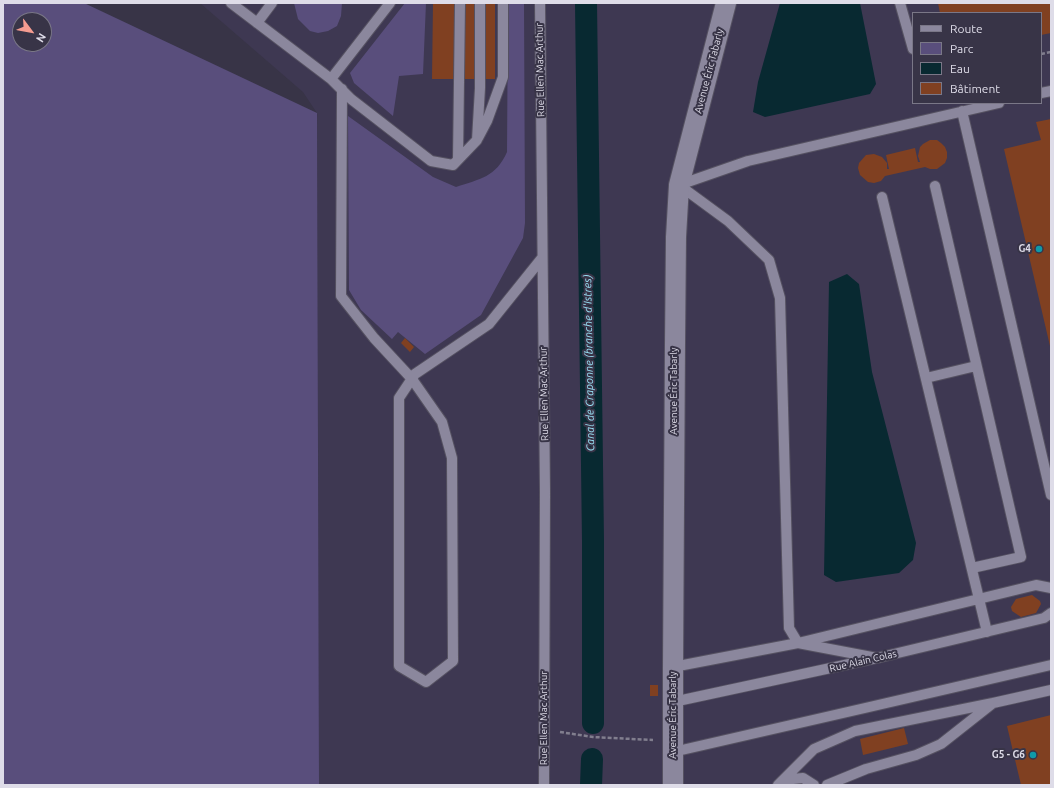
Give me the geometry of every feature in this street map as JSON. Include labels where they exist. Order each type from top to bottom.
[{"type":"street","name":"Avenue Éric Tabarly","points":[[673,785],[674,344],[679,185],[726,3]]},
{"type":"lane","points":[[231,3],[331,79],[351,99],[431,161],[453,165],[477,140],[487,121],[503,78],[503,3]]},
{"type":"lane","points":[[257,23],[272,3]]},
{"type":"lane","points":[[331,79],[390,3]]},
{"type":"lane","points":[[458,159],[460,3]]},
{"type":"lane","points":[[477,140],[480,88],[480,3]]},
{"type":"lane","name":"Rue Ellen Mac Arthur","points":[[540,3],[545,491],[544,785]]},
{"type":"lane","points":[[900,3],[912,45]]},
{"type":"lane","points":[[342,89],[341,296],[374,338],[412,379],[442,422],[452,458],[453,661],[426,682],[399,666],[399,398],[412,379],[415,374],[489,324],[542,258]]},
{"type":"lane","points":[[679,185],[748,161],[994,104]]},
{"type":"lane","points":[[962,111],[1051,495]]},
{"type":"lane","points":[[679,185],[728,221],[769,260],[780,298],[789,628],[798,643],[877,658]]},
{"type":"lane","points":[[935,186],[1021,557],[972,568]]},
{"type":"lane","points":[[882,197],[987,632]]},
{"type":"lane","points":[[926,378],[976,366]]},
{"type":"lane","points":[[673,667],[798,643],[1036,585],[1051,588]]},
{"type":"lane","name":"Rue Alain Colas","points":[[673,702],[877,658],[1044,618],[1051,613]]},
{"type":"lane","points":[[673,746],[865,708],[1051,665]]},
{"type":"lane","points":[[780,783],[814,749],[855,731],[1051,690]]},
{"type":"lane","points":[[827,785],[866,769],[916,755],[940,744],[993,703]]},
{"type":"lane","points":[[780,783],[803,778],[814,785]]},
{"type":"path","points":[[544,730],[593,737],[660,741],[673,746]]},
{"type":"shaded area","points":[[200,3],[1051,3],[1051,785],[319,785],[317,113],[303,92]]},
{"type":"green space","points":[[3,3],[84,3],[317,113],[319,785],[3,785]]},
{"type":"green space","points":[[294,3],[342,3],[341,16],[337,26],[328,31],[318,33],[310,31],[298,19]]},
{"type":"green space","points":[[405,3],[426,3],[423,74],[399,76],[393,116],[354,83],[350,73]]},
{"type":"green space","points":[[508,3],[524,3],[525,223],[523,238],[481,315],[425,354],[398,332],[392,339],[361,310],[349,290],[348,116],[433,177],[456,187],[480,179],[492,172],[498,167],[507,152]]},
{"type":"water","points":[[780,3],[860,3],[876,84],[870,94],[765,117],[753,112],[758,82]]},
{"type":"water","points":[[847,274],[859,284],[872,372],[916,543],[913,560],[899,573],[836,582],[824,575],[829,282]]},
{"type":"building","points":[[433,3],[495,3],[495,79],[432,79]]},
{"type":"building","points":[[938,3],[1051,3],[1051,33],[1042,35],[1042,12],[940,12]]},
{"type":"building","name":"G4","points":[[1051,119],[1050,346],[1004,149],[1041,140],[1036,122]]},
{"type":"building","points":[[930,140],[937,140],[945,147],[947,152],[945,163],[937,169],[925,167],[885,176],[881,181],[874,183],[868,182],[860,175],[858,168],[859,163],[866,155],[874,154],[882,157],[887,163],[887,169],[889,169],[886,155],[915,148],[918,162],[920,162],[918,156],[920,147]]},
{"type":"building","points":[[405,338],[414,347],[410,352],[401,343]]},
{"type":"building","points":[[1032,595],[1040,601],[1041,604],[1036,613],[1021,617],[1012,611],[1011,607],[1016,599]]},
{"type":"building","points":[[650,685],[658,685],[658,696],[650,696]]},
{"type":"building","name":"G5 - G6","points":[[1051,715],[1051,785],[1021,785],[1007,726]]},
{"type":"building","points":[[904,728],[908,744],[863,755],[860,739]]},
{"type":"waterway","name":"Canal de Craponne (branche d'Istres)","points":[[586,3],[593,541],[593,723]]},
{"type":"waterway","name":"Canal de Craponne (branche d'Istres)","points":[[591,785],[592,759]]},
{"type":"place","name":"G4","points":[[1039,249]]},
{"type":"place","name":"G5 - G6","points":[[1033,755]]}]
